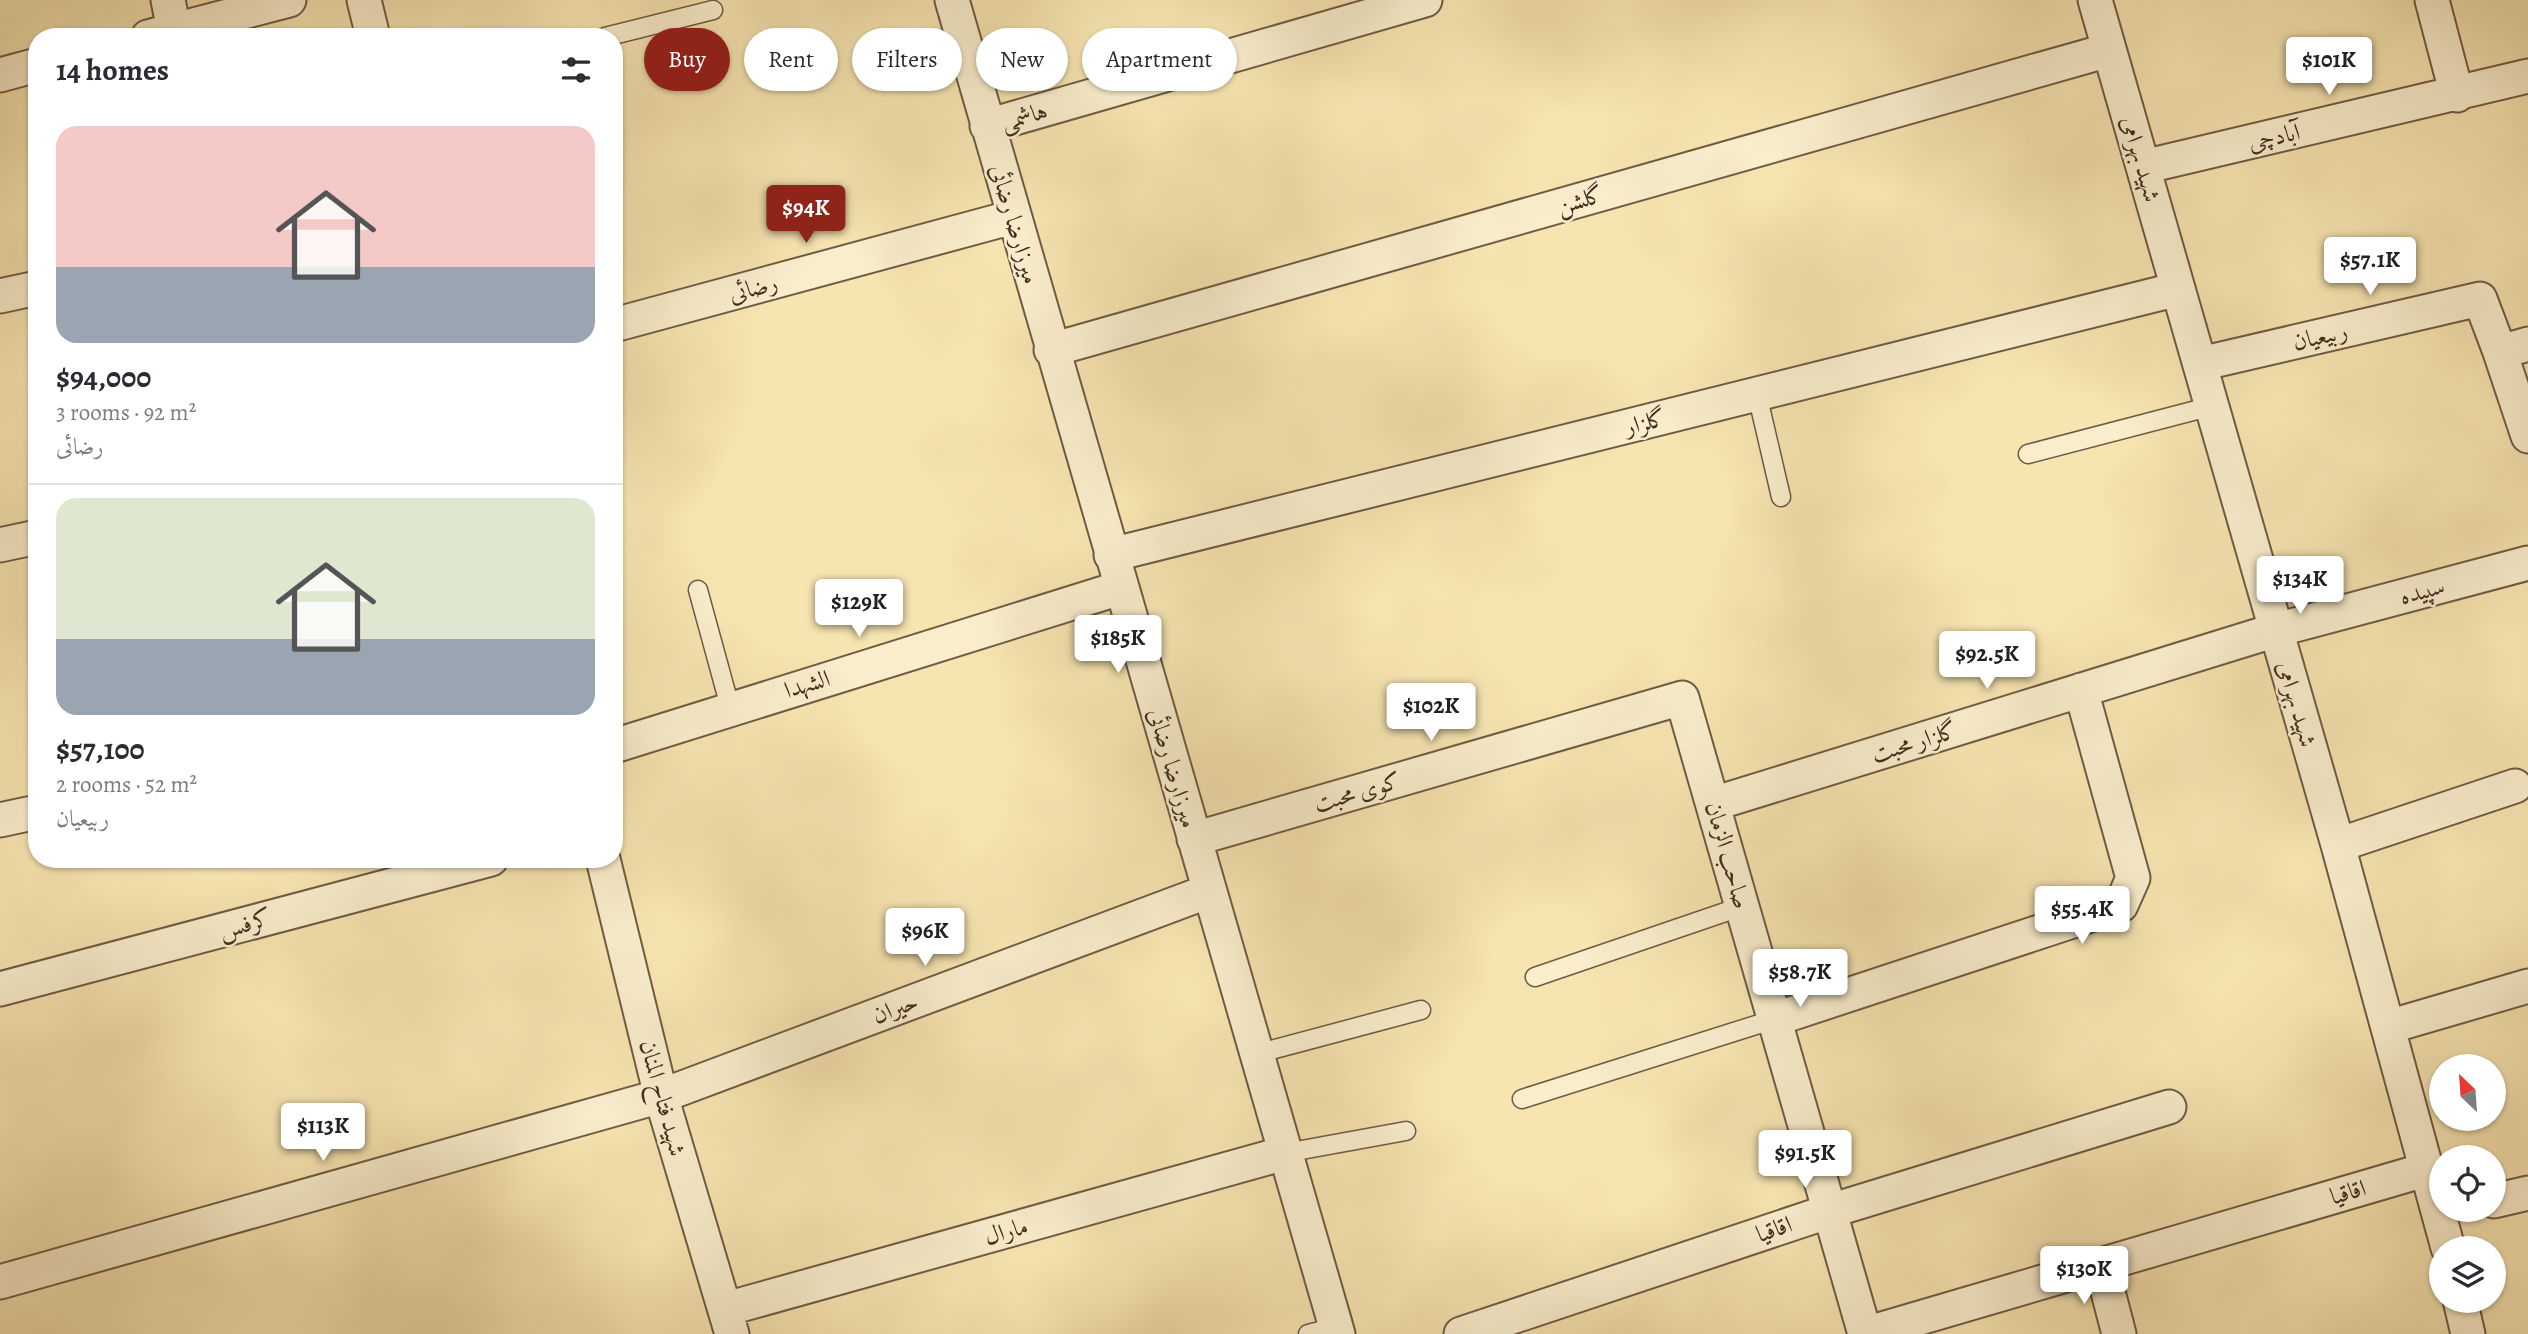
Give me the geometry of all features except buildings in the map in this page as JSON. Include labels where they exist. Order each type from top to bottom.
[{"type":"street","points":[[163,22],[289,0]]},
{"type":"street","points":[[364,0],[371,28]]},
{"type":"street","name":"میرزارضا رضائی","points":[[952,0],[1285,1153],[1327,1332]]},
{"type":"street","name":"هاشمی","points":[[987,126],[1425,0]]},
{"type":"street","name":"شهید بهرامی","points":[[2095,0],[2338,845],[2428,1169]]},
{"type":"street","points":[[2432,0],[2457,95]]},
{"type":"street","name":"گلشن","points":[[1051,350],[2109,50]]},
{"type":"street","points":[[0,75],[28,67]]},
{"type":"street","name":"آبادچی","points":[[2143,167],[2457,95],[2528,76]]},
{"type":"street","name":"رضائی","points":[[623,324],[1013,217]]},
{"type":"street","name":"گلزار","points":[[1111,555],[2178,289]]},
{"type":"street","points":[[0,296],[28,290]]},
{"type":"street","name":"ربیعیان","points":[[2200,364],[2480,299],[2514,348]]},
{"type":"street","points":[[2514,348],[2528,436]]},
{"type":"street","points":[[0,545],[28,539]]},
{"type":"street","name":"سپیده","points":[[2276,630],[2528,563]]},
{"type":"street","name":"الشهدا","points":[[623,743],[730,707],[1120,587]]},
{"type":"street","name":"گلزار محبت","points":[[1713,804],[2276,630]]},
{"type":"street","points":[[1774,1019],[2121,905],[2133,878],[2081,690]]},
{"type":"street","name":"کوی محبت","points":[[1194,839],[1682,698]]},
{"type":"street","name":"صاحب الزمان","points":[[1682,698],[1865,1334]]},
{"type":"street","points":[[2338,845],[2515,786]]},
{"type":"street","points":[[0,820],[28,814]]},
{"type":"street","name":"کرفس","points":[[0,989],[457,868]]},
{"type":"street","name":"شهید فتاح المنان","points":[[605,868],[660,1096],[729,1321]]},
{"type":"street","name":"حیران","points":[[0,1282],[660,1096],[1209,891]]},
{"type":"street","points":[[2388,1027],[2528,986]]},
{"type":"street","name":"اقاقیا","points":[[1461,1334],[1830,1210],[2169,1107]]},
{"type":"street","name":"مارال","points":[[729,1321],[1285,1153]]},
{"type":"street","name":"اقاقیا","points":[[1865,1334],[2428,1169]]},
{"type":"street","points":[[2506,1198],[2528,1193]]},
{"type":"street","points":[[2101,1265],[2119,1334]]},
{"type":"street","points":[[2463,1313],[2468,1334]]},
{"type":"lane","points":[[623,32],[713,10]]},
{"type":"lane","points":[[1756,394],[1780,497]]},
{"type":"lane","points":[[2028,454],[2211,405]]},
{"type":"lane","points":[[698,590],[730,707]]},
{"type":"lane","points":[[1535,976],[1742,906]]},
{"type":"lane","points":[[1256,1054],[1421,1010]]},
{"type":"lane","points":[[1522,1099],[1774,1019]]},
{"type":"lane","points":[[1285,1153],[1406,1131]]}]
